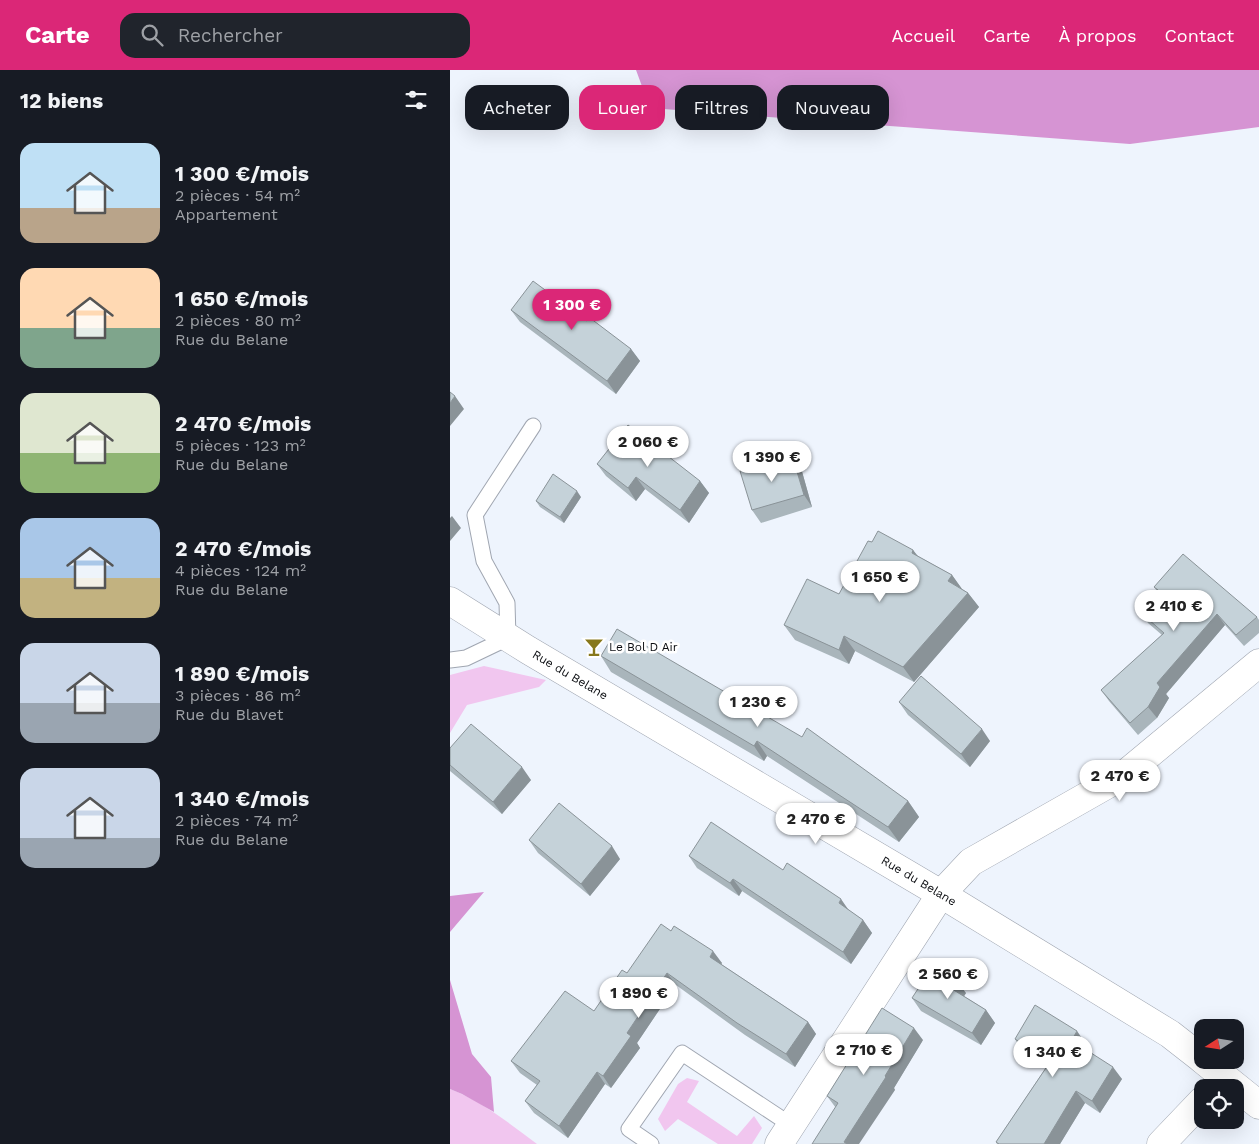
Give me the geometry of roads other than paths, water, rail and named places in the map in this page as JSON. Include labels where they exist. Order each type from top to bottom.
[{"type":"street","name":"Rue du Belane","points":[[450,601],[508,638],[941,894],[1170,1034],[1194,1053]]},
{"type":"street","points":[[785,1135],[941,894],[971,862],[1124,775],[1259,663]]},
{"type":"street","name":"Rue du Belane","points":[[1210,1069],[1219,1079]]},
{"type":"street","name":"Rue du Belane","points":[[1244,1096],[1259,1105]]},
{"type":"street","points":[[1161,1144],[1194,1109]]},
{"type":"lane","points":[[450,660],[466,658],[508,638],[506,603],[484,560],[475,515],[533,426]]},
{"type":"lane","points":[[651,1144],[629,1130],[682,1053],[785,1135]]},
{"type":"place","name":"Le Bol D Air","points":[[594,647]]}]
